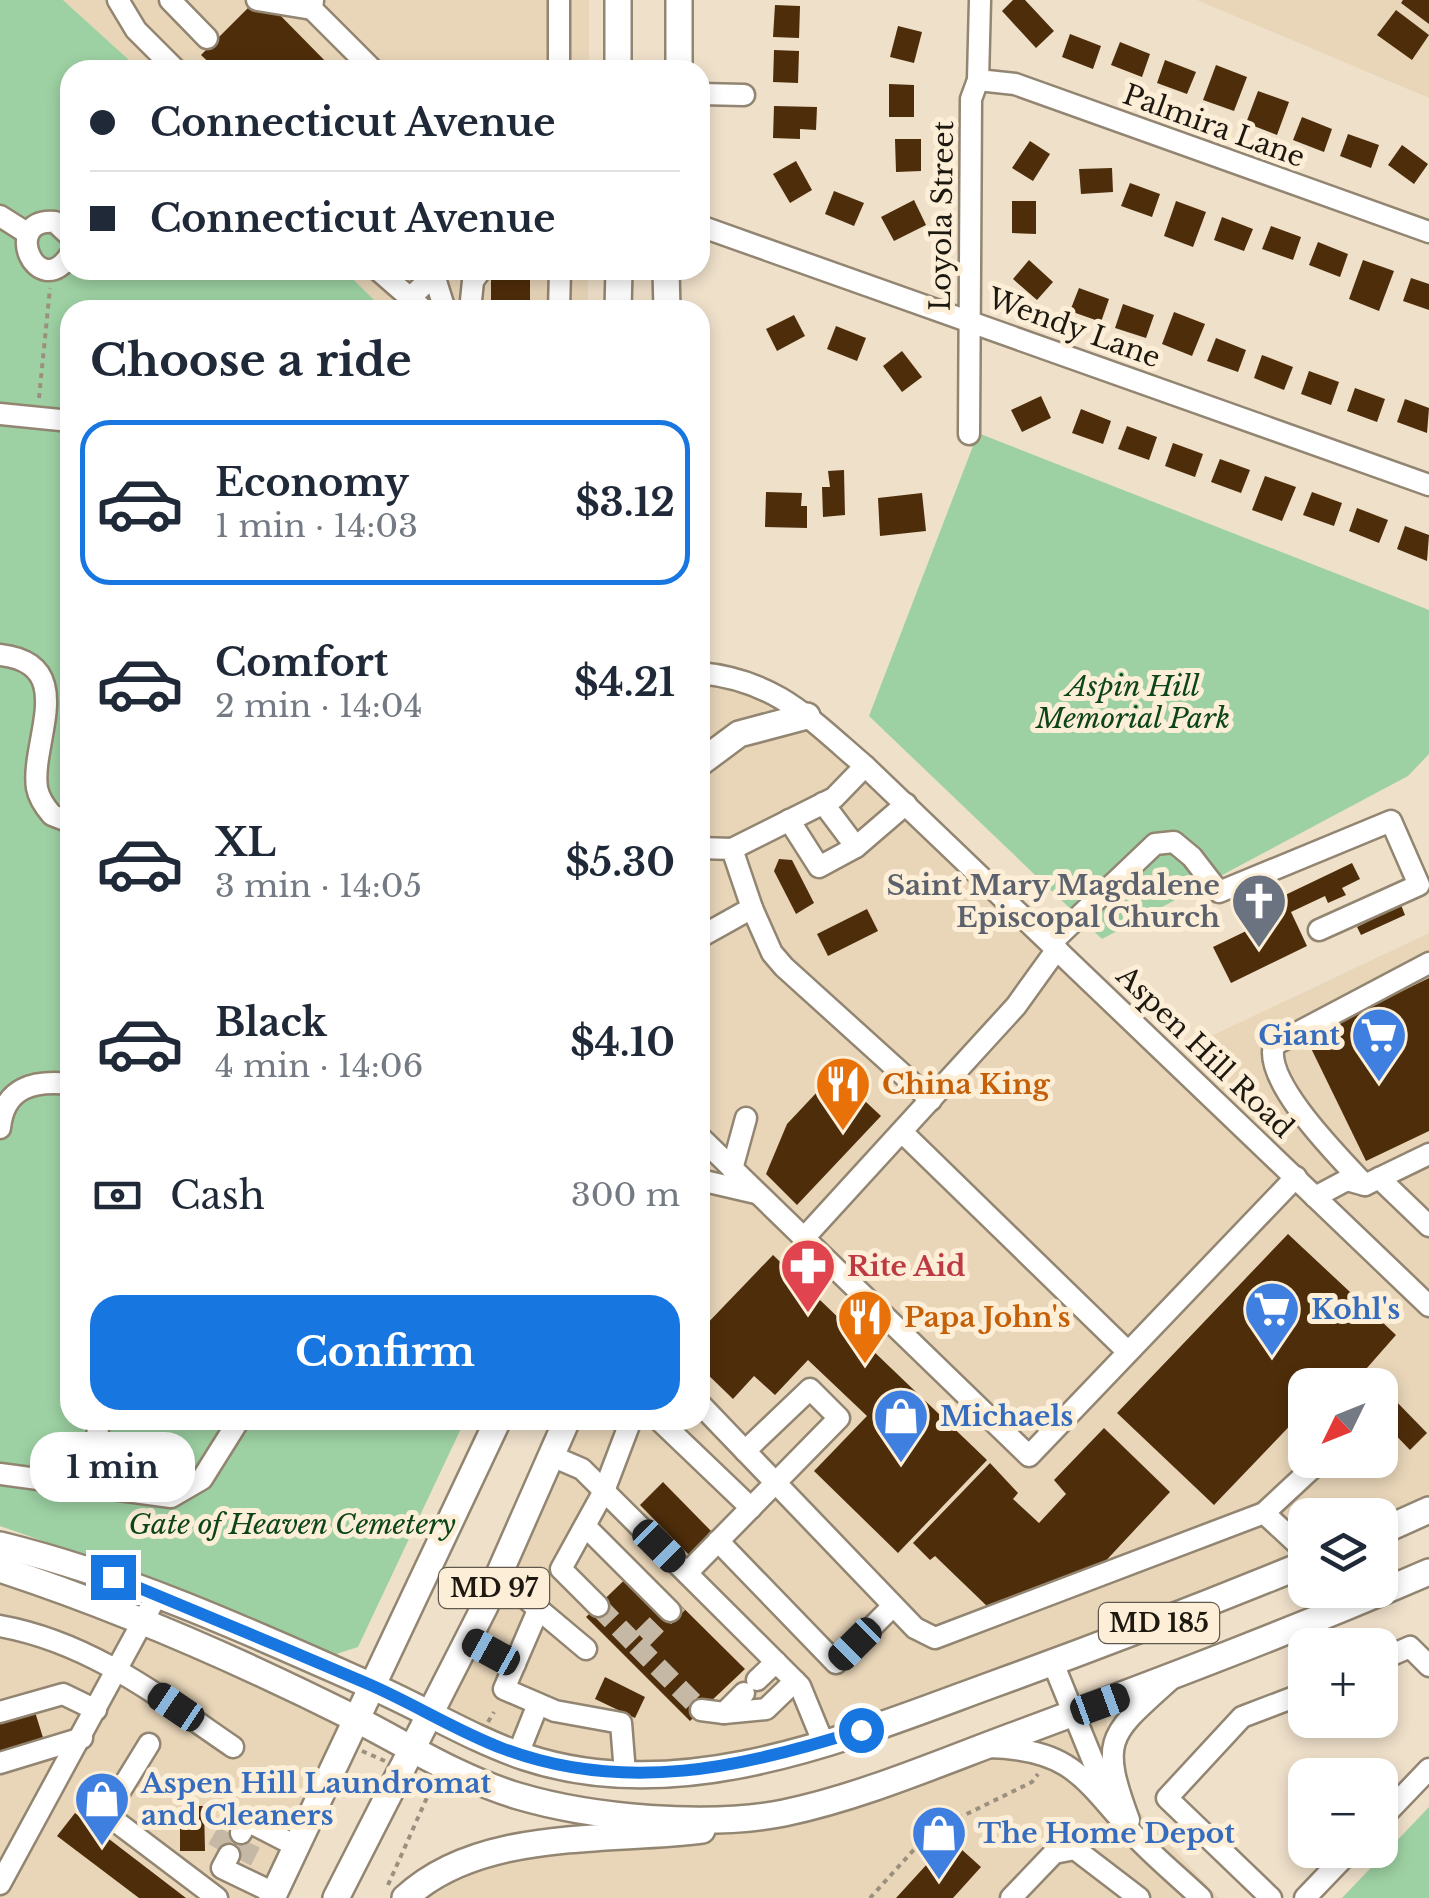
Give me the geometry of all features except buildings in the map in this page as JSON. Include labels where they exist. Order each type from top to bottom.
[{"type":"main road","points":[[678,60],[679,0]]},
{"type":"main road","points":[[618,3],[618,60]]},
{"type":"main road","points":[[618,3],[630,24],[632,60]]},
{"type":"main road","points":[[710,756],[739,734],[807,716]]},
{"type":"main road","name":"MD 97","points":[[273,1896],[493,1430]]},
{"type":"main road","name":"MD 97","points":[[336,1898],[500,1576],[564,1430]]},
{"type":"main road","points":[[1398,1524],[1429,1510]]},
{"type":"main road","points":[[0,1545],[113,1577],[372,1686]]},
{"type":"main road","points":[[0,1569],[141,1619],[355,1718]]},
{"type":"main road","name":"MD 185","points":[[372,1686],[430,1717],[518,1754],[624,1773],[733,1767],[823,1742],[1053,1663],[1288,1571]]},
{"type":"main road","name":"MD 185","points":[[355,1718],[412,1751],[482,1783],[549,1803],[652,1816],[782,1813],[982,1747],[1171,1678],[1429,1572]]},
{"type":"main road","points":[[395,1896],[461,1864],[506,1850],[718,1828],[782,1813]]},
{"type":"street","points":[[118,0],[136,30],[166,60]]},
{"type":"street","points":[[170,0],[207,38]]},
{"type":"street","points":[[257,0],[313,4],[364,60]]},
{"type":"street","points":[[559,0],[559,60]]},
{"type":"street","name":"Loyola Street","points":[[969,434],[971,98],[978,80],[980,0]]},
{"type":"street","name":"Palmira Lane","points":[[978,80],[1015,84],[1429,232]]},
{"type":"street","points":[[710,94],[744,95]]},
{"type":"street","points":[[0,216],[26,233]]},
{"type":"street","points":[[26,233],[46,221],[60,224]]},
{"type":"street","name":"Wendy Lane","points":[[710,229],[1429,485]]},
{"type":"street","points":[[26,233],[24,248],[30,262],[52,269],[60,263]]},
{"type":"street","points":[[389,280],[411,300]]},
{"type":"street","points":[[0,414],[60,421]]},
{"type":"street","points":[[0,656],[30,666],[44,681],[47,706],[36,786],[52,815],[60,818]]},
{"type":"street","name":"Aspen Hill Road","points":[[710,675],[750,682],[785,697],[865,766],[1429,1306]]},
{"type":"street","points":[[710,849],[732,850],[823,803],[865,766]]},
{"type":"street","points":[[823,803],[856,847]]},
{"type":"street","points":[[789,820],[820,868],[856,847],[906,804]]},
{"type":"street","points":[[804,1238],[1016,1006],[1054,946],[1155,844],[1174,842],[1192,857],[1219,892],[1391,821],[1419,885],[1319,930]]},
{"type":"street","points":[[732,850],[772,953],[931,1100]]},
{"type":"street","points":[[710,931],[752,908]]},
{"type":"street","points":[[1429,963],[1274,1045],[1272,1061],[1318,1134],[1429,1226]]},
{"type":"street","points":[[0,1128],[2,1111],[13,1093],[42,1081],[60,1083]]},
{"type":"street","points":[[732,1169],[746,1118]]},
{"type":"street","points":[[902,1132],[1127,1352]]},
{"type":"street","points":[[710,1147],[1029,1456],[1296,1177]]},
{"type":"street","points":[[1315,1197],[1347,1180],[1372,1182],[1429,1154]]},
{"type":"street","points":[[710,1182],[758,1194]]},
{"type":"street","points":[[585,1526],[674,1607],[718,1541],[839,1418],[810,1389],[745,1451]]},
{"type":"street","points":[[710,1414],[921,1632],[943,1637],[1264,1512],[1301,1478]]},
{"type":"street","points":[[91,1486],[98,1430]]},
{"type":"street","points":[[0,1474],[171,1496],[202,1479],[233,1430]]},
{"type":"street","points":[[598,1606],[561,1570],[604,1491],[626,1430]]},
{"type":"street","points":[[669,1430],[751,1508]]},
{"type":"street","points":[[554,1456],[582,1469],[796,1681],[809,1699],[823,1742]]},
{"type":"street","points":[[1264,1512],[1288,1535]]},
{"type":"street","points":[[718,1541],[836,1662],[894,1606]]},
{"type":"street","points":[[500,1576],[586,1648]]},
{"type":"street","points":[[0,1884],[156,1596]]},
{"type":"street","points":[[539,1608],[504,1689],[538,1704],[621,1723],[624,1773]]},
{"type":"street","points":[[3,1628],[88,1652],[118,1668],[233,1747]]},
{"type":"street","points":[[468,1639],[514,1664]]},
{"type":"street","points":[[1398,1652],[1410,1647],[1429,1666]]},
{"type":"street","points":[[724,1712],[776,1662]]},
{"type":"street","points":[[1053,1663],[1101,1783],[1135,1836]]},
{"type":"street","points":[[1135,1836],[1110,1750],[1125,1722],[1171,1678]]},
{"type":"street","points":[[700,1710],[766,1709],[796,1681]]},
{"type":"street","points":[[0,1712],[62,1694],[96,1710]]},
{"type":"street","points":[[1271,1898],[1167,1798],[1242,1717],[1288,1700]]},
{"type":"street","points":[[518,1754],[538,1704]]},
{"type":"street","points":[[0,1763],[82,1738]]},
{"type":"street","points":[[149,1744],[106,1814],[217,1898]]},
{"type":"street","points":[[982,1747],[1032,1750],[1062,1760],[1084,1775],[1135,1836],[1201,1898]]},
{"type":"street","points":[[1398,1801],[1429,1769]]},
{"type":"street","points":[[241,1832],[247,1821],[296,1846]]},
{"type":"street","points":[[1011,1898],[1054,1853],[1074,1848],[1138,1898]]},
{"type":"street","points":[[228,1857],[222,1868],[273,1896]]},
{"type":"street","points":[[1305,1898],[1334,1868]]},
{"type":"path","points":[[37,418],[52,269]]},
{"type":"path","points":[[870,1898],[930,1832],[1032,1782],[1041,1770]]},
{"type":"path","points":[[395,1896],[433,1784]]},
{"type":"shaded area","points":[[63,0],[589,0],[589,60],[129,60]]},
{"type":"shaded area","points":[[1197,0],[1429,0],[1429,98]]},
{"type":"shaded area","points":[[354,280],[588,280],[588,300],[374,300]]},
{"type":"shaded area","points":[[710,676],[785,697],[1169,1056],[1429,933],[1429,1510],[1398,1524],[1398,1498],[1288,1498],[1288,1570],[829,1740],[613,1773],[429,1717],[562,1430],[710,1430]]},
{"type":"shaded area","points":[[0,1569],[355,1718],[272,1898],[0,1898]]},
{"type":"shaded area","points":[[1100,1704],[1138,1810],[1219,1898],[405,1898],[461,1864],[718,1828]]},
{"type":"green space","name":"Gate of Heaven Cemetery","points":[[0,0],[63,0],[129,60],[60,60],[60,280],[354,280],[374,300],[60,300],[60,1430],[460,1430],[358,1647],[333,1655],[147,1577],[0,1526]]},
{"type":"green space","name":"Aspin Hill Memorial Park","points":[[978,433],[1429,610],[1429,754],[1408,776],[1102,939],[869,716]]},
{"type":"green space","points":[[1429,1807],[1429,1898],[1342,1898],[1371,1868],[1398,1868],[1398,1839]]},
{"type":"tunnel","points":[[678,1603],[636,1645],[701,1710]]},
{"type":"tunnel","points":[[598,1606],[636,1645]]},
{"type":"tunnel","points":[[217,1849],[229,1828]]},
{"type":"tunnel","points":[[242,1861],[253,1839]]},
{"type":"place","name":"Saint Mary Magdalene Episcopal Church","points":[[1259,950]]},
{"type":"place","name":"Giant","points":[[1379,1084]]},
{"type":"place","name":"China King","points":[[843,1133]]},
{"type":"place","name":"Rite Aid","points":[[808,1315]]},
{"type":"place","name":"Kohl's","points":[[1272,1358]]},
{"type":"place","name":"Papa John's","points":[[865,1366]]},
{"type":"place","name":"Michaels","points":[[901,1465]]},
{"type":"place","name":"Aspen Hill Laundromat and Cleaners","points":[[102,1848]]},
{"type":"place","name":"The Home Depot","points":[[939,1882]]},
{"type":"route","points":[[113,1577],[372,1686],[483,1741],[557,1764],[613,1773],[707,1770],[758,1762],[861,1730]]}]
